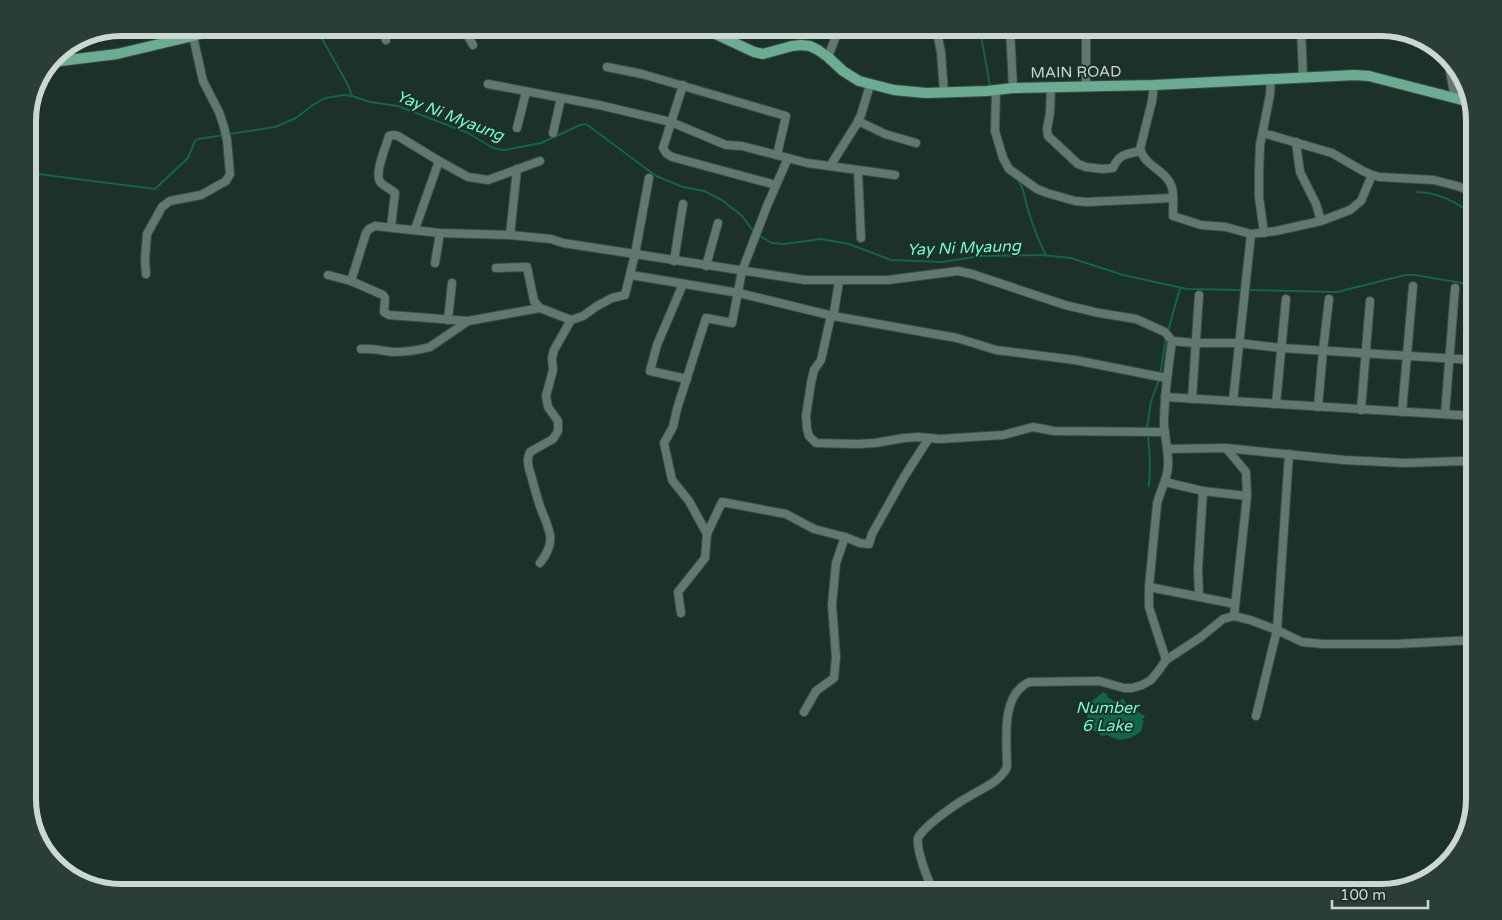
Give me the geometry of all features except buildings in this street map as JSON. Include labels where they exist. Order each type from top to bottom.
[{"type":"main road","points":[[61,61],[117,54],[184,36]]},
{"type":"main road","name":"MAIN ROAD","points":[[720,36],[754,52],[763,54],[801,45],[810,46],[828,57],[850,77],[870,85],[894,90],[926,93],[1013,88],[1154,85],[1341,75],[1369,76],[1463,100]]},
{"type":"street","points":[[161,36],[163,42]]},
{"type":"street","points":[[146,274],[147,234],[162,207],[170,201],[200,195],[226,181],[230,174],[224,127],[219,112],[203,81],[196,36]]},
{"type":"street","points":[[384,36],[386,40]]},
{"type":"street","points":[[468,36],[473,45]]},
{"type":"street","points":[[828,57],[837,36]]},
{"type":"street","points":[[938,36],[941,52],[944,93]]},
{"type":"street","points":[[1010,36],[1013,88]]},
{"type":"street","points":[[1086,36],[1086,86]]},
{"type":"street","points":[[1301,36],[1303,77]]},
{"type":"street","points":[[607,67],[683,85],[786,116],[777,155]]},
{"type":"street","points":[[1450,73],[1455,98]]},
{"type":"street","points":[[1264,233],[1259,197],[1260,145],[1270,95],[1271,78]]},
{"type":"street","points":[[488,84],[599,105],[671,122],[726,145],[742,146],[788,158],[830,166],[895,175]]},
{"type":"street","points":[[683,85],[663,148],[666,153],[672,157],[776,185]]},
{"type":"street","points":[[830,166],[858,121],[870,85]]},
{"type":"street","points":[[1154,85],[1140,149],[1147,162],[1168,179],[1172,188],[1173,216],[1201,225],[1226,227],[1251,234],[1276,232],[1321,221],[1356,206],[1361,200],[1372,175]]},
{"type":"street","points":[[1051,87],[1050,113],[1046,128],[1048,136],[1078,164],[1086,168],[1113,168],[1120,157],[1141,151]]},
{"type":"street","points":[[996,90],[995,131],[1003,158],[1009,169],[1038,189],[1075,201],[1087,202],[1172,198]]},
{"type":"street","points":[[517,128],[526,92]]},
{"type":"street","points":[[553,133],[561,98]]},
{"type":"street","points":[[858,121],[885,134],[916,143]]},
{"type":"street","points":[[1263,133],[1332,153],[1372,175],[1434,180],[1466,188]]},
{"type":"street","points":[[391,227],[395,193],[382,184],[378,178],[378,171],[389,136],[398,136],[468,177],[488,180],[540,161]]},
{"type":"street","points":[[1296,142],[1300,172],[1316,204],[1321,221]]},
{"type":"street","points":[[707,534],[690,502],[672,480],[664,443],[673,427],[706,318],[732,323],[742,271],[756,232],[788,158]]},
{"type":"street","points":[[415,230],[439,161]]},
{"type":"street","points":[[510,235],[517,169]]},
{"type":"street","points":[[858,170],[860,238]]},
{"type":"street","points":[[328,275],[352,281],[383,295],[385,298],[384,312],[386,314],[468,321],[540,308],[571,320],[583,316],[612,298],[625,295],[631,275],[649,178]]},
{"type":"street","points":[[674,261],[682,204]]},
{"type":"street","points":[[706,266],[718,223]]},
{"type":"street","points":[[352,281],[366,233],[369,229],[376,226],[440,233],[510,235],[551,239],[563,243],[674,261],[806,280],[888,280],[958,271],[1064,305],[1136,320],[1165,332],[1172,341],[1165,397],[1168,467],[1157,504],[1149,587],[1149,607],[1166,660]]},
{"type":"street","points":[[435,263],[440,233]]},
{"type":"street","points":[[1233,401],[1251,234]]},
{"type":"street","points":[[496,268],[527,267],[529,269],[533,297],[540,308]]},
{"type":"street","points":[[631,275],[739,293],[833,316],[957,338],[996,350],[1075,360],[1166,378]]},
{"type":"street","points":[[839,281],[833,316],[830,320],[821,360],[814,370],[806,416],[807,429],[812,440],[816,443],[858,444],[904,438],[940,439],[1003,435],[1033,427],[1054,431],[1165,432]]},
{"type":"street","points":[[448,320],[452,283]]},
{"type":"street","points":[[683,284],[657,345],[650,371],[687,378]]},
{"type":"street","points":[[1402,412],[1413,286]]},
{"type":"street","points":[[1445,414],[1455,288]]},
{"type":"street","points":[[1192,399],[1199,295]]},
{"type":"street","points":[[1276,404],[1286,299]]},
{"type":"street","points":[[1318,407],[1329,299]]},
{"type":"street","points":[[1360,410],[1370,301]]},
{"type":"street","points":[[540,563],[549,549],[550,534],[529,470],[528,458],[530,452],[553,439],[558,431],[558,421],[548,407],[546,396],[553,370],[552,358],[554,350],[571,320]]},
{"type":"street","points":[[361,349],[372,348],[394,352],[430,347],[468,321]]},
{"type":"street","points":[[1172,341],[1239,343],[1281,348],[1466,359]]},
{"type":"street","points":[[1165,397],[1466,415]]},
{"type":"street","points":[[681,613],[678,592],[705,558],[707,534],[722,502],[786,514],[814,529],[869,544],[872,534],[895,493],[929,438]]},
{"type":"street","points":[[1167,449],[1226,448],[1344,460],[1405,463],[1466,462]]},
{"type":"street","points":[[1226,448],[1246,472],[1247,496],[1234,616]]},
{"type":"street","points":[[1256,716],[1278,630],[1290,454]]},
{"type":"street","points":[[1165,482],[1203,491],[1247,496]]},
{"type":"street","points":[[1198,596],[1203,491]]},
{"type":"street","points":[[804,712],[816,691],[834,678],[836,657],[832,605],[836,563],[845,537]]},
{"type":"street","points":[[1149,587],[1235,604]]},
{"type":"street","points":[[929,884],[918,847],[918,838],[927,827],[966,798],[997,780],[1005,772],[1007,767],[1007,724],[1011,705],[1016,692],[1030,682],[1099,681],[1124,688],[1142,685],[1151,680],[1166,660],[1201,637],[1223,619],[1234,616],[1278,630],[1302,642],[1323,644],[1396,644],[1466,640]]},
{"type":"water","name":"Number 6 Lake","points":[[1103,692],[1114,701],[1124,699],[1126,705],[1145,716],[1142,720],[1144,721],[1140,732],[1131,738],[1118,740],[1107,735],[1102,736],[1092,729],[1087,717],[1091,708],[1090,705]]},
{"type":"waterway","points":[[320,36],[348,85],[352,96]]},
{"type":"waterway","points":[[981,36],[990,86]]},
{"type":"waterway","name":"Yay Ni Myaung","points":[[229,134],[275,127],[296,118],[325,98],[344,95],[370,102],[398,106],[468,133],[493,148],[504,150],[541,143],[586,124],[656,176],[683,187],[704,191],[722,200],[742,216],[754,232]]},
{"type":"waterway","name":"Yay Ni Myaung","points":[[36,175],[155,189],[188,158],[195,141],[224,135]]},
{"type":"waterway","points":[[1015,177],[1022,189],[1034,228],[1046,255]]},
{"type":"waterway","points":[[1417,192],[1425,192],[1447,199],[1466,210]]},
{"type":"waterway","name":"Yay Ni Myaung","points":[[758,235],[772,243],[784,244],[821,239],[849,244],[891,260],[942,262],[981,256],[1041,255],[1071,258],[1123,275],[1187,289],[1242,290]]},
{"type":"waterway","name":"Yay Ni Myaung","points":[[1247,290],[1337,292],[1405,275],[1466,284]]},
{"type":"waterway","points":[[1168,331],[1180,288]]},
{"type":"waterway","points":[[1160,375],[1166,338]]},
{"type":"waterway","points":[[1147,428],[1151,401],[1159,380]]},
{"type":"waterway","points":[[1148,433],[1149,486]]}]
